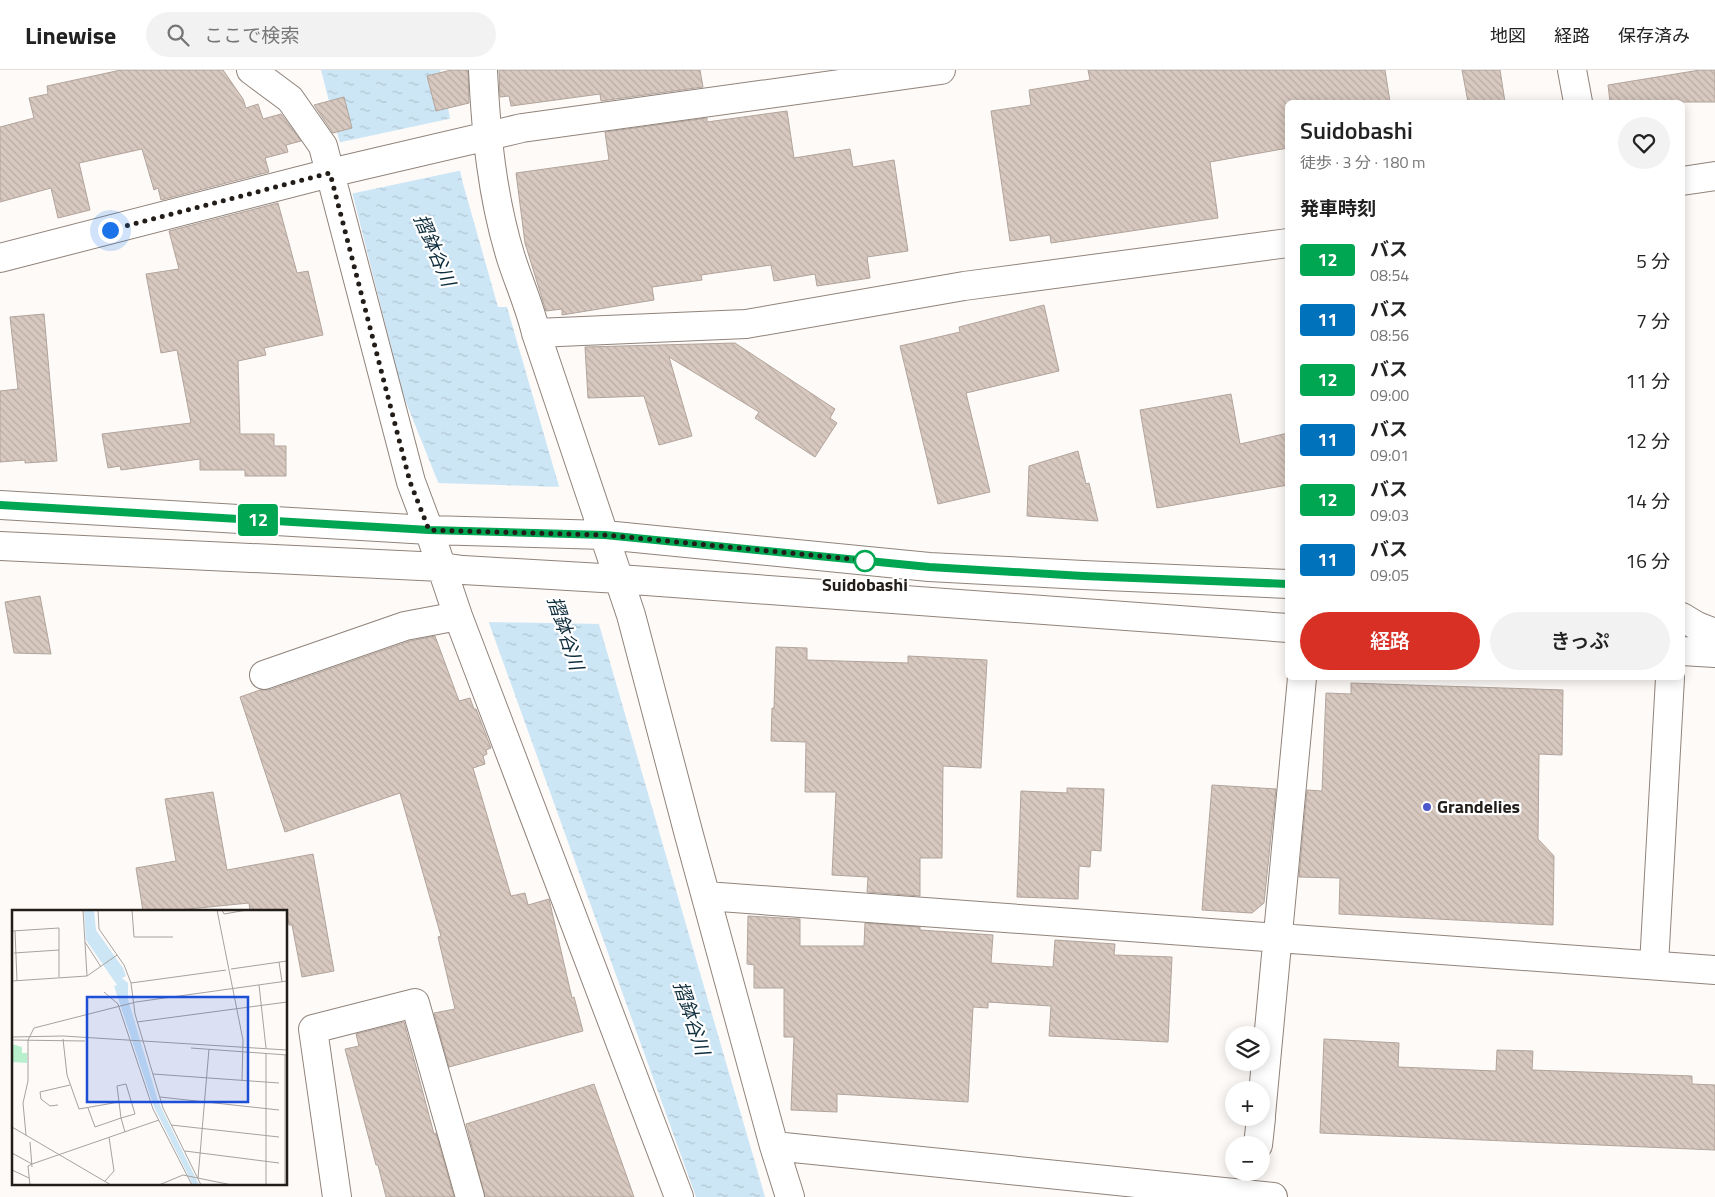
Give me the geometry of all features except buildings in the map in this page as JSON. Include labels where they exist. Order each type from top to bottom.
[{"type":"street","points":[[250,70],[290,99],[323,146],[337,171],[410,482],[439,529],[452,569],[458,616],[679,1197]]},
{"type":"street","points":[[484,70],[487,136],[497,199],[511,258],[591,501],[592,535],[618,579],[631,615],[774,1146],[790,1197]]},
{"type":"street","points":[[0,258],[337,171],[522,128],[941,70]]},
{"type":"street","points":[[1572,70],[1578,100]]},
{"type":"street","points":[[1685,181],[1715,176]]},
{"type":"street","points":[[533,321],[746,324],[964,286],[1285,243]]},
{"type":"street","points":[[0,505],[439,529],[592,535],[929,567],[1083,576],[1285,584]]},
{"type":"street","points":[[0,546],[591,577],[1285,628]]},
{"type":"street","points":[[1685,610],[1715,612]]},
{"type":"street","points":[[264,675],[405,626],[458,616]]},
{"type":"street","points":[[1685,619],[1715,633]]},
{"type":"street","points":[[1685,651],[1715,653]]},
{"type":"street","points":[[1264,1081],[1302,680]]},
{"type":"street","points":[[1654,965],[1670,680]]},
{"type":"street","points":[[706,896],[1715,970]]},
{"type":"street","points":[[332,1196],[313,1029],[415,1003],[470,1197]]},
{"type":"street","points":[[774,1146],[1259,1190]]},
{"type":"water","name":"摺鉢谷川","points":[[321,70],[440,70],[441,73],[427,76],[436,111],[448,108],[462,180],[498,307],[507,307],[765,1197],[696,1197],[440,487],[385,350],[391,347],[337,132],[352,128],[329,101]]},
{"type":"pier","points":[[453,118],[463,170],[350,194],[337,143]]},
{"type":"pier","points":[[436,483],[563,487],[602,624],[487,622]]},
{"type":"bus line","name":"12","points":[[0,505],[429,530],[449,529],[605,535],[929,567],[1083,576],[1285,584]]},
{"type":"place","name":"Suidobashi","points":[[865,561]]},
{"type":"place","name":"Grandelies","points":[[1427,807]]},
{"type":"route","points":[[110,230],[330,173],[410,482],[429,530],[449,529],[605,535],[872,561],[865,561]]}]
